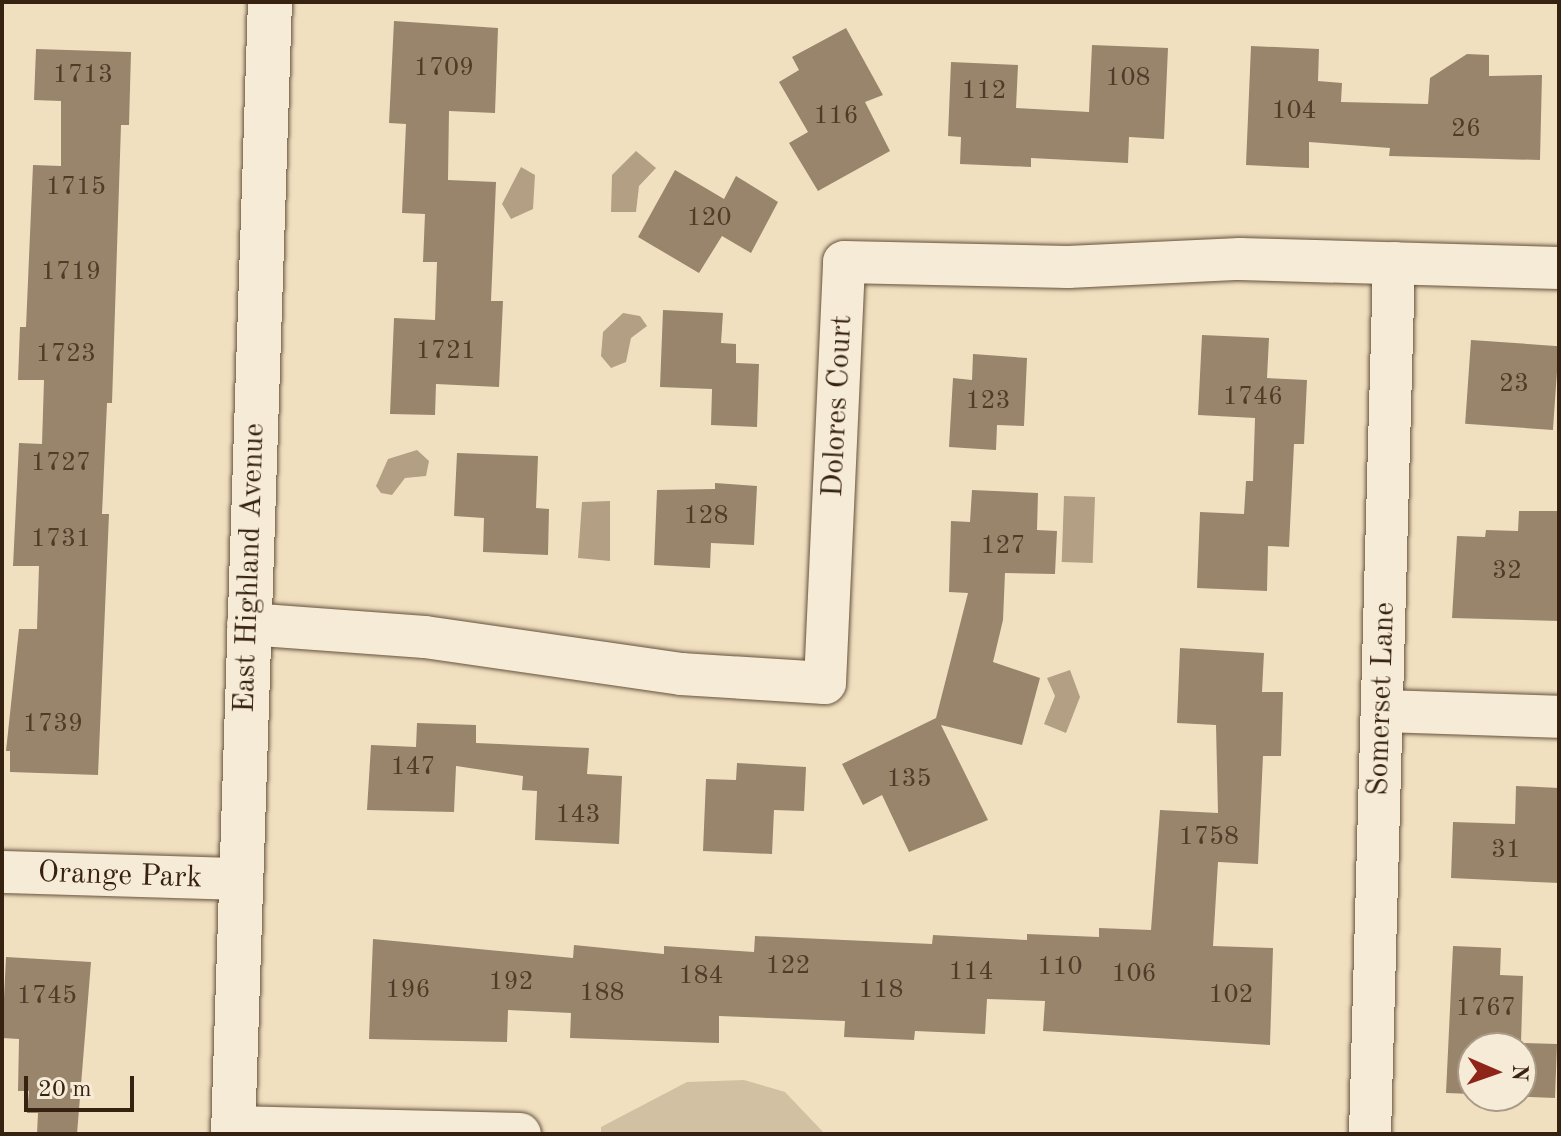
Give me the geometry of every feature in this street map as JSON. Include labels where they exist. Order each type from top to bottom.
[{"type":"street","name":"East Highland Avenue","points":[[233,1130],[238,879],[270,2]]},
{"type":"street","name":"Dolores Court","points":[[248,624],[425,637],[681,674],[825,683],[844,262],[1068,267],[1240,259],[1559,268]]},
{"type":"street","name":"Somerset Lane","points":[[1370,1134],[1394,263]]},
{"type":"street","points":[[1382,711],[1559,717]]},
{"type":"street","name":"Orange Park","points":[[2,872],[238,879]]},
{"type":"street","points":[[233,1130],[520,1134]]},
{"type":"shaded area","points":[[636,151],[656,168],[639,186],[636,212],[611,212],[612,175]]},
{"type":"shaded area","points":[[521,167],[535,175],[533,209],[511,219],[502,204]]},
{"type":"shaded area","points":[[623,313],[640,316],[647,326],[631,338],[626,362],[611,368],[601,356],[603,332]]},
{"type":"shaded area","points":[[417,450],[429,461],[426,476],[405,478],[392,495],[381,493],[376,486],[388,459]]},
{"type":"shaded area","points":[[1064,496],[1095,497],[1093,563],[1062,562]]},
{"type":"shaded area","points":[[610,501],[610,561],[578,558],[582,502]]},
{"type":"shaded area","points":[[1070,670],[1080,697],[1066,733],[1044,724],[1055,696],[1047,678]]},
{"type":"shaded area","points":[[744,1080],[785,1092],[825,1134],[601,1134],[601,1127],[687,1082]]},
{"type":"building","points":[[394,21],[498,28],[495,113],[449,111],[448,180],[496,182],[491,301],[503,301],[499,387],[436,384],[435,415],[390,414],[394,318],[435,320],[437,262],[423,262],[425,214],[402,213],[406,124],[389,123]]},
{"type":"building","points":[[846,28],[883,95],[865,102],[890,151],[818,191],[789,143],[808,132],[779,82],[799,70],[792,57]]},
{"type":"building","points":[[1092,45],[1168,48],[1164,139],[1129,137],[1128,163],[1031,158],[1031,167],[960,164],[961,137],[948,136],[951,62],[1018,65],[1016,108],[1089,112]]},
{"type":"building","points":[[1251,46],[1319,49],[1318,81],[1342,83],[1341,102],[1428,104],[1430,78],[1467,54],[1489,55],[1489,76],[1542,75],[1540,160],[1389,156],[1390,148],[1309,142],[1309,168],[1246,165]]},
{"type":"building","points":[[36,49],[131,52],[129,125],[121,125],[112,403],[107,403],[102,514],[109,514],[98,775],[10,772],[10,751],[6,751],[19,629],[37,629],[39,566],[13,566],[19,443],[42,444],[44,380],[18,380],[20,327],[26,327],[33,165],[61,166],[61,101],[34,100]]},
{"type":"building","points":[[675,170],[724,199],[736,176],[778,202],[751,253],[722,236],[699,273],[638,237]]},
{"type":"building","points":[[663,310],[723,313],[721,343],[736,344],[736,363],[759,364],[757,427],[711,425],[712,389],[660,387]]},
{"type":"building","points":[[1202,335],[1269,338],[1267,378],[1307,380],[1304,444],[1294,444],[1289,547],[1268,546],[1267,591],[1197,588],[1200,512],[1244,514],[1246,481],[1253,481],[1255,418],[1198,415]]},
{"type":"building","points":[[1471,340],[1559,346],[1553,430],[1465,424]]},
{"type":"building","points":[[973,354],[1027,358],[1024,426],[997,425],[996,450],[949,447],[953,378],[972,380]]},
{"type":"building","points":[[457,453],[538,456],[536,508],[549,509],[548,555],[483,552],[484,518],[454,516]]},
{"type":"building","points":[[715,483],[757,486],[754,545],[711,543],[710,568],[654,565],[657,490],[715,489]]},
{"type":"building","points":[[972,490],[1038,493],[1037,530],[1057,531],[1055,574],[1005,573],[1003,620],[993,662],[1040,678],[1022,745],[941,725],[988,820],[909,852],[882,795],[863,805],[842,764],[936,718],[968,593],[949,592],[951,521],[970,522]]},
{"type":"building","points":[[1519,511],[1559,511],[1559,621],[1452,618],[1457,536],[1485,537],[1486,530],[1518,531]]},
{"type":"building","points":[[1180,648],[1264,653],[1262,692],[1283,692],[1281,756],[1263,756],[1258,864],[1218,862],[1213,946],[1273,948],[1270,1045],[1043,1031],[1045,1001],[987,999],[985,1034],[915,1031],[914,1040],[844,1037],[845,1021],[719,1016],[719,1043],[570,1038],[571,1013],[508,1010],[507,1042],[369,1039],[373,939],[573,958],[574,945],[664,954],[664,946],[754,952],[755,936],[932,944],[933,935],[1027,940],[1027,934],[1099,937],[1099,928],[1151,930],[1160,810],[1218,813],[1216,725],[1177,723]]},
{"type":"building","points":[[417,723],[476,725],[476,743],[589,748],[587,774],[622,776],[619,844],[535,840],[537,791],[522,790],[523,776],[456,766],[454,812],[367,810],[371,745],[416,747]]},
{"type":"building","points":[[737,763],[806,767],[804,811],[774,810],[772,854],[703,851],[706,779],[736,780]]},
{"type":"building","points":[[1516,786],[1559,788],[1559,883],[1451,878],[1453,822],[1515,824]]},
{"type":"building","points":[[1453,946],[1501,948],[1500,975],[1523,976],[1521,1032],[1457,1032],[1457,1093],[1446,1093]]},
{"type":"building","points":[[6,957],[91,962],[77,1134],[37,1134],[38,1113],[27,1113],[29,1091],[18,1091],[19,1039],[2,1038]]},
{"type":"building","points":[[1537,1043],[1557,1044],[1555,1098],[1537,1097]]}]
